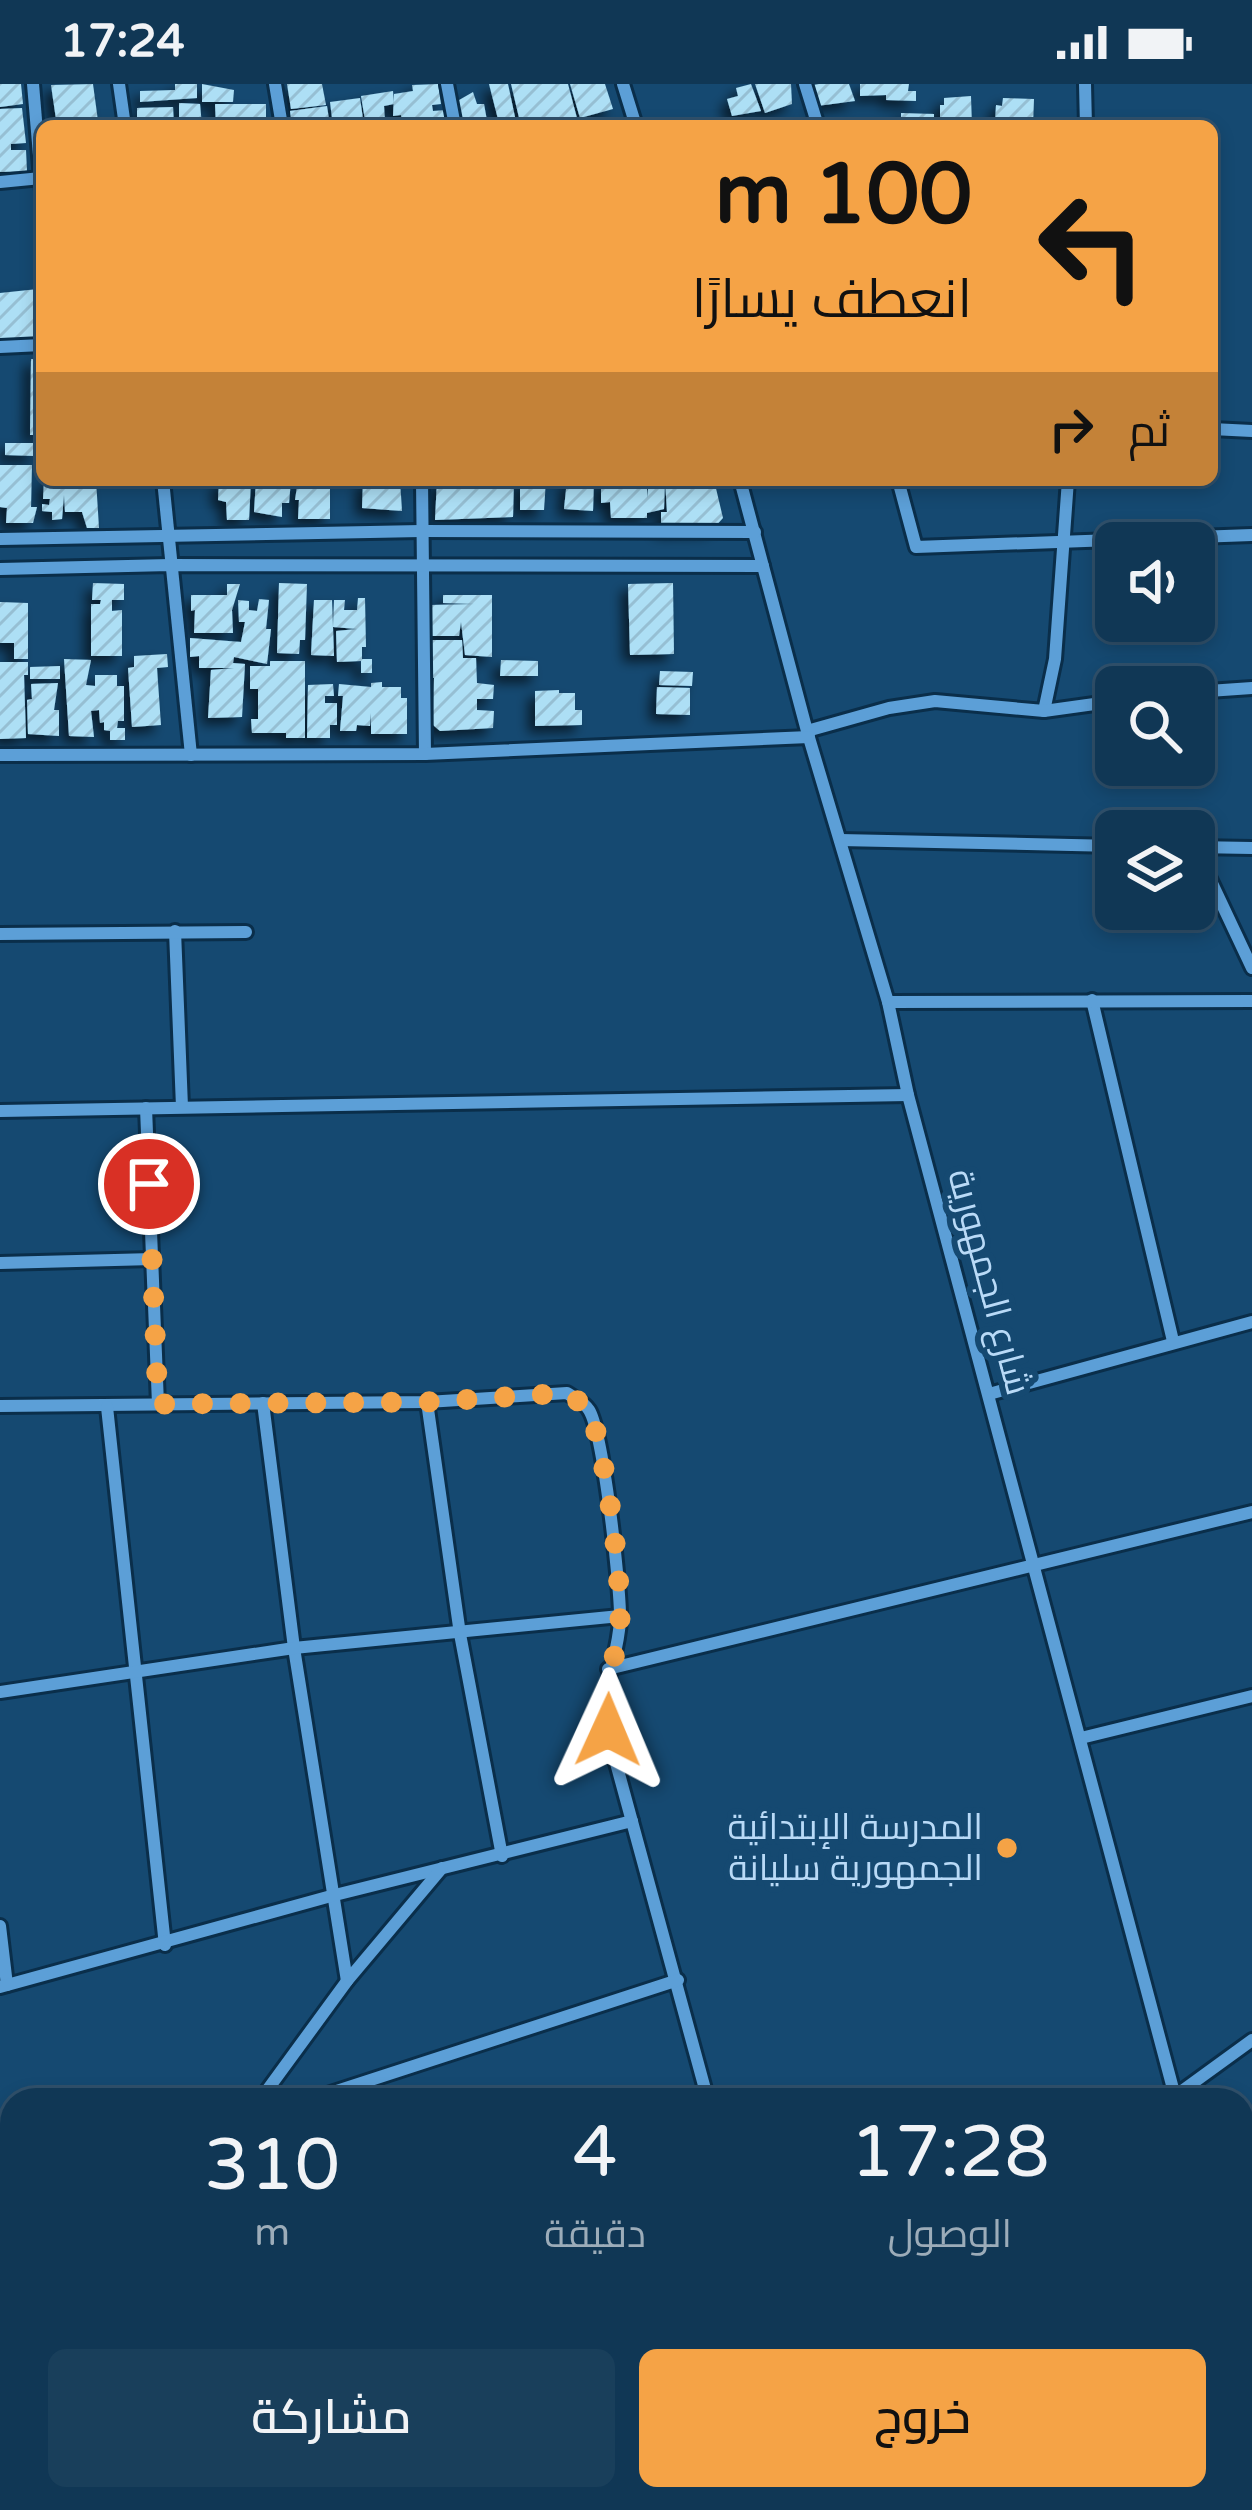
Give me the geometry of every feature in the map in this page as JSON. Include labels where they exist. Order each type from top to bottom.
[{"type":"street","points":[[33,84],[36,120]]},
{"type":"street","points":[[119,84],[123,120]]},
{"type":"street","points":[[275,84],[281,120]]},
{"type":"street","points":[[447,84],[454,120]]},
{"type":"street","points":[[623,84],[634,120]]},
{"type":"street","points":[[805,84],[816,120]]},
{"type":"street","points":[[1085,84],[1086,120]]},
{"type":"street","points":[[0,182],[36,178]]},
{"type":"street","points":[[0,347],[36,345]]},
{"type":"street","points":[[1218,429],[1252,431]]},
{"type":"street","points":[[164,486],[191,755]]},
{"type":"street","points":[[422,486],[425,754]]},
{"type":"street","name":"شارع الجمهورية","points":[[742,486],[887,1002],[1173,2088]]},
{"type":"street","points":[[900,486],[916,547],[1252,535]]},
{"type":"street","points":[[1044,711],[1055,659],[1068,486]]},
{"type":"street","points":[[0,539],[421,531],[755,532]]},
{"type":"street","points":[[0,569],[763,566]]},
{"type":"street","points":[[1215,691],[1252,688]]},
{"type":"street","points":[[0,755],[425,754],[808,734],[935,701],[1044,711],[1095,704]]},
{"type":"street","points":[[839,840],[1095,846]]},
{"type":"street","points":[[1215,847],[1252,848]]},
{"type":"street","points":[[1215,891],[1252,968]]},
{"type":"street","points":[[175,931],[182,1107]]},
{"type":"street","points":[[0,934],[246,932]]},
{"type":"street","points":[[1092,1000],[1173,1341]]},
{"type":"street","points":[[887,1002],[1252,1001]]},
{"type":"street","points":[[0,1111],[908,1095]]},
{"type":"street","points":[[146,1108],[158,1404]]},
{"type":"street","points":[[0,1263],[153,1259]]},
{"type":"street","points":[[988,1394],[1252,1322]]},
{"type":"street","points":[[0,1406],[427,1402],[567,1393],[589,1409],[611,1527],[620,1616],[603,1704],[705,2088]]},
{"type":"street","points":[[263,1402],[294,1648],[346,1981]]},
{"type":"street","points":[[427,1402],[460,1634],[502,1856]]},
{"type":"street","points":[[107,1407],[165,1945]]},
{"type":"street","points":[[608,1669],[1252,1512]]},
{"type":"street","points":[[0,1692],[294,1648],[620,1616]]},
{"type":"street","points":[[1081,1738],[1252,1696]]},
{"type":"street","points":[[0,1926],[4,1986],[332,1896],[632,1821]]},
{"type":"street","points":[[269,2088],[346,1981],[443,1868]]},
{"type":"street","points":[[346,2088],[678,1980]]},
{"type":"street","points":[[1189,2088],[1252,2040]]},
{"type":"building","points":[[0,84],[21,84],[23,104],[0,107]]},
{"type":"building","points":[[93,84],[98,120],[56,120],[51,85]]},
{"type":"building","points":[[175,84],[197,84],[197,98],[140,102],[140,91],[175,90]]},
{"type":"building","points":[[202,84],[234,90],[233,102],[202,102]]},
{"type":"building","points":[[287,84],[322,84],[326,105],[291,109]]},
{"type":"building","points":[[438,84],[441,104],[432,105],[433,111],[446,110],[447,120],[393,116],[394,94],[413,91],[412,85]]},
{"type":"building","points":[[489,84],[508,84],[515,117],[498,120]]},
{"type":"building","points":[[511,84],[568,84],[577,120],[520,120]]},
{"type":"building","points":[[570,84],[605,84],[613,109],[580,118]]},
{"type":"building","points":[[751,84],[761,111],[732,116],[727,99],[738,96],[736,88]]},
{"type":"building","points":[[755,84],[791,84],[792,104],[765,113]]},
{"type":"building","points":[[849,84],[855,101],[817,106],[813,85]]},
{"type":"building","points":[[860,84],[909,84],[908,91],[916,91],[916,101],[860,96]]},
{"type":"building","points":[[393,91],[394,104],[384,106],[385,120],[365,120],[361,96]]},
{"type":"building","points":[[473,92],[477,104],[484,104],[487,120],[458,120],[454,103]]},
{"type":"building","points":[[971,96],[972,120],[940,120],[944,98]]},
{"type":"building","points":[[360,98],[363,120],[332,120],[330,102]]},
{"type":"building","points":[[1003,98],[1034,99],[1033,120],[995,120],[996,105],[1002,106]]},
{"type":"building","points":[[179,103],[200,104],[201,120],[179,119]]},
{"type":"building","points":[[215,104],[266,104],[266,120],[216,120]]},
{"type":"building","points":[[327,106],[329,120],[291,120],[290,111]]},
{"type":"building","points":[[173,107],[174,120],[137,120],[137,108]]},
{"type":"building","points":[[22,108],[26,143],[11,144],[11,150],[26,150],[27,171],[0,172],[0,109]]},
{"type":"building","points":[[901,113],[934,114],[934,120],[901,120]]},
{"type":"building","points":[[36,289],[36,337],[0,340],[0,293]]},
{"type":"building","points":[[31,359],[36,359],[36,435],[30,435]]},
{"type":"building","points":[[5,443],[35,443],[34,456],[5,455]]},
{"type":"building","points":[[0,465],[32,465],[31,507],[37,507],[33,523],[6,523],[7,508],[0,507]]},
{"type":"building","points":[[44,486],[96,486],[99,528],[87,528],[82,512],[65,512],[64,495],[62,519],[52,520],[52,512],[42,511],[42,504],[49,505],[50,499],[43,499]]},
{"type":"building","points":[[219,486],[251,486],[249,520],[227,520],[226,502],[218,500]]},
{"type":"building","points":[[256,486],[290,486],[289,503],[282,503],[282,517],[254,512]]},
{"type":"building","points":[[297,486],[330,486],[330,519],[298,519],[299,500],[295,500]]},
{"type":"building","points":[[363,486],[400,486],[402,511],[362,508]]},
{"type":"building","points":[[437,486],[514,486],[513,517],[435,520]]},
{"type":"building","points":[[520,486],[546,486],[544,510],[520,510]]},
{"type":"building","points":[[566,486],[594,486],[593,511],[564,509]]},
{"type":"building","points":[[601,486],[647,486],[648,498],[648,486],[665,486],[664,509],[647,513],[647,518],[611,518],[610,502],[601,503]]},
{"type":"building","points":[[665,486],[715,486],[723,518],[713,529],[661,530],[661,512],[667,512]]},
{"type":"building","points":[[93,583],[124,584],[124,600],[112,600],[112,611],[122,610],[122,656],[91,656],[91,604],[101,600],[92,600]]},
{"type":"building","points":[[279,583],[307,584],[305,640],[300,640],[299,654],[277,653]]},
{"type":"building","points":[[673,583],[674,654],[630,655],[628,584]]},
{"type":"building","points":[[227,584],[240,584],[232,610],[233,633],[194,633],[191,595],[227,595]]},
{"type":"building","points":[[443,595],[492,595],[492,657],[465,655],[461,622],[459,636],[431,636],[431,605],[474,604],[443,603]]},
{"type":"building","points":[[358,598],[365,598],[362,659],[372,659],[372,673],[361,673],[361,661],[337,662],[336,631],[357,629],[333,627],[334,600],[345,600],[344,610],[357,610]]},
{"type":"building","points":[[259,599],[269,600],[267,664],[234,657],[233,663],[245,664],[242,717],[208,718],[211,670],[234,668],[199,668],[199,656],[190,657],[190,638],[241,642],[245,622],[239,622],[238,600],[249,601],[249,610],[257,611]]},
{"type":"building","points":[[314,600],[332,600],[334,656],[311,655]]},
{"type":"building","points":[[0,602],[28,603],[28,659],[14,659],[14,643],[0,643]]},
{"type":"building","points":[[430,640],[462,640],[463,658],[476,658],[477,683],[494,685],[493,699],[477,699],[477,710],[494,711],[493,728],[440,731],[433,725]]},
{"type":"building","points":[[167,654],[168,667],[157,668],[161,725],[132,727],[128,668],[134,667],[134,656]]},
{"type":"building","points":[[64,659],[91,660],[86,685],[95,686],[95,675],[117,675],[117,686],[124,686],[124,721],[118,721],[117,728],[125,728],[125,740],[110,740],[99,710],[91,711],[94,737],[69,736]]},
{"type":"building","points":[[501,660],[538,661],[538,676],[500,676]]},
{"type":"building","points":[[270,661],[305,661],[305,738],[252,733],[251,719],[258,719],[258,689],[250,689],[250,666],[270,666]]},
{"type":"building","points":[[0,662],[28,662],[28,675],[24,675],[26,738],[0,739]]},
{"type":"building","points":[[60,666],[60,679],[30,679],[30,667]]},
{"type":"building","points":[[660,671],[693,672],[692,686],[659,685]]},
{"type":"building","points":[[382,682],[382,687],[401,687],[401,698],[407,698],[407,734],[371,734],[371,713],[370,726],[340,731],[343,696],[338,696],[339,684],[371,687],[371,683]]},
{"type":"building","points":[[58,683],[54,710],[59,710],[59,736],[28,734],[31,684]]},
{"type":"building","points":[[333,684],[334,696],[325,696],[325,703],[337,703],[337,725],[330,725],[330,738],[307,738],[308,685]]},
{"type":"building","points":[[657,687],[690,688],[690,715],[656,714]]},
{"type":"building","points":[[535,691],[575,693],[575,710],[582,710],[582,725],[535,726]]},
{"type":"place","name":"المدرسة الإبتدائية الجمهورية سليانة","points":[[1007,1848]]},
{"type":"route","points":[[149,1184],[158,1404],[427,1402],[567,1393],[589,1409],[611,1527],[620,1616],[603,1704],[608,1730]]}]
